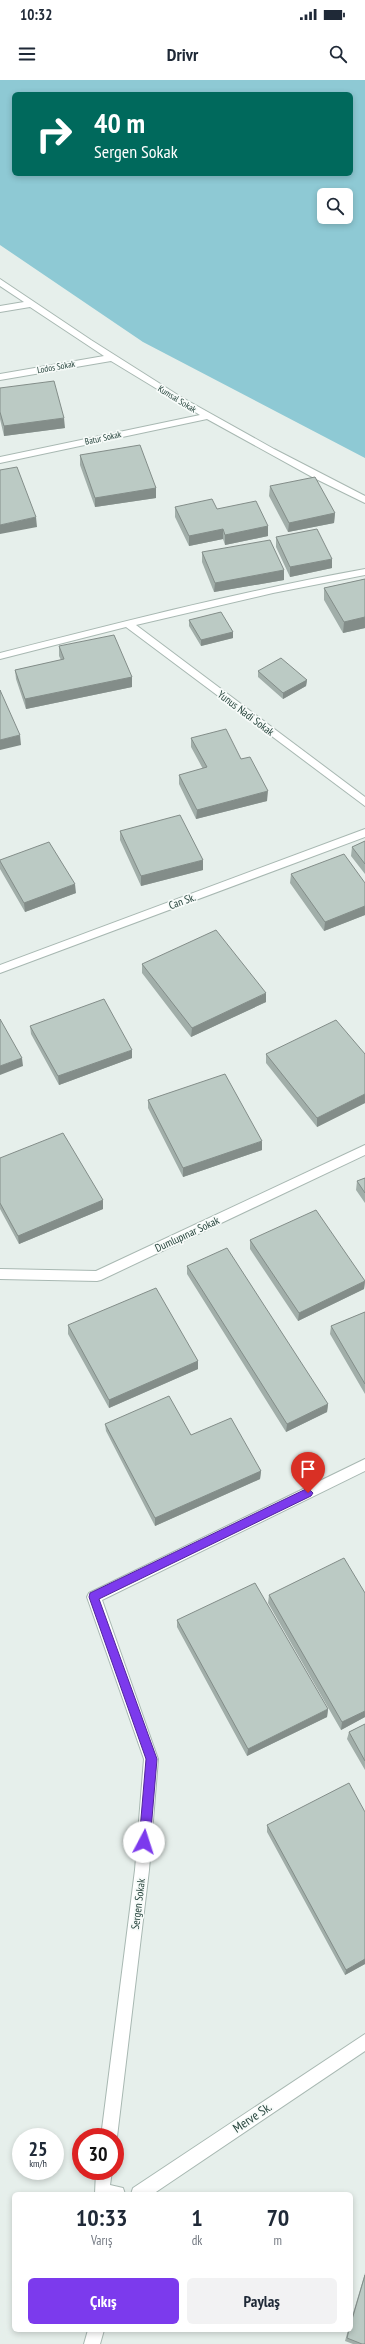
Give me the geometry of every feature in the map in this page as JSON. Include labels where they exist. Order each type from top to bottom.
[{"type":"street","name":"Kumsal Sokak","points":[[0,282],[30,304],[111,358],[205,417],[365,500]]},
{"type":"street","points":[[0,309],[30,304]]},
{"type":"street","name":"Lodos Sokak","points":[[0,377],[111,358]]},
{"type":"street","name":"Batur Sokak","points":[[0,460],[205,417]]},
{"type":"street","points":[[0,656],[127,623],[326,579],[365,572]]},
{"type":"street","name":"Yunus Nadi Sokak","points":[[127,623],[365,802]]},
{"type":"street","name":"Can Sk.","points":[[0,969],[365,833]]},
{"type":"street","name":"Dumlupınar Sokak","points":[[0,1274],[97,1276],[365,1150]]},
{"type":"street","name":"Sergen Sokak","points":[[110,2128],[142,1870],[151,1759],[94,1597],[365,1465]]},
{"type":"street","name":"Merve Sk.","points":[[142,2192],[365,2042]]},
{"type":"street","points":[[103,2180],[102,2191],[107,2192]]},
{"type":"street","points":[[92,2344],[95,2332]]},
{"type":"water","points":[[0,80],[365,80],[365,458],[143,342],[0,245]]},
{"type":"building","points":[[54,381],[64,418],[4,426],[0,412],[0,388]]},
{"type":"building","points":[[140,445],[156,488],[95,498],[80,455]]},
{"type":"building","points":[[17,467],[36,517],[0,525],[0,470]]},
{"type":"building","points":[[315,477],[335,513],[289,523],[270,486]]},
{"type":"building","points":[[212,499],[217,509],[256,501],[268,526],[225,535],[223,529],[189,536],[175,507]]},
{"type":"building","points":[[317,529],[332,559],[290,567],[276,537]]},
{"type":"building","points":[[270,540],[284,570],[215,583],[202,552]]},
{"type":"building","points":[[365,579],[365,617],[344,622],[324,588]]},
{"type":"building","points":[[221,612],[233,632],[201,640],[189,620]]},
{"type":"building","points":[[114,635],[132,677],[25,699],[15,670],[64,659],[59,646]]},
{"type":"building","points":[[281,658],[307,680],[283,693],[258,671]]},
{"type":"building","points":[[0,690],[20,735],[0,740]]},
{"type":"building","points":[[226,729],[241,759],[250,757],[268,791],[197,810],[179,775],[207,767],[191,738]]},
{"type":"building","points":[[180,815],[203,860],[141,876],[120,831]]},
{"type":"building","points":[[365,841],[365,864],[352,847]]},
{"type":"building","points":[[49,842],[75,884],[24,903],[0,860]]},
{"type":"building","points":[[344,854],[365,883],[365,906],[325,922],[291,874]]},
{"type":"building","points":[[216,930],[266,993],[192,1028],[142,964]]},
{"type":"building","points":[[104,999],[132,1050],[58,1076],[30,1026]]},
{"type":"building","points":[[0,1019],[22,1058],[0,1066]]},
{"type":"building","points":[[336,1020],[365,1054],[365,1094],[317,1118],[266,1054]]},
{"type":"building","points":[[225,1074],[262,1141],[183,1168],[148,1100]]},
{"type":"building","points":[[63,1133],[103,1200],[18,1236],[0,1203],[0,1158]]},
{"type":"building","points":[[365,1178],[365,1193],[357,1181]]},
{"type":"building","points":[[316,1210],[365,1281],[299,1313],[250,1240]]},
{"type":"building","points":[[227,1248],[328,1404],[287,1424],[187,1266]]},
{"type":"building","points":[[156,1288],[198,1361],[109,1400],[68,1325]]},
{"type":"building","points":[[365,1312],[365,1384],[331,1326]]},
{"type":"building","points":[[169,1396],[191,1435],[231,1418],[261,1471],[155,1518],[105,1424]]},
{"type":"building","points":[[344,1558],[365,1593],[365,1711],[342,1722],[269,1595]]},
{"type":"building","points":[[255,1583],[328,1709],[248,1749],[177,1620]]},
{"type":"building","points":[[365,1724],[365,1761],[349,1732]]},
{"type":"building","points":[[349,1783],[365,1812],[365,1959],[346,1970],[267,1825]]},
{"type":"building","points":[[365,2275],[365,2344],[347,2338],[348,2332],[353,2332],[353,2316]]},
{"type":"route","points":[[144,1842],[151,1759],[94,1597],[308,1493]]}]
